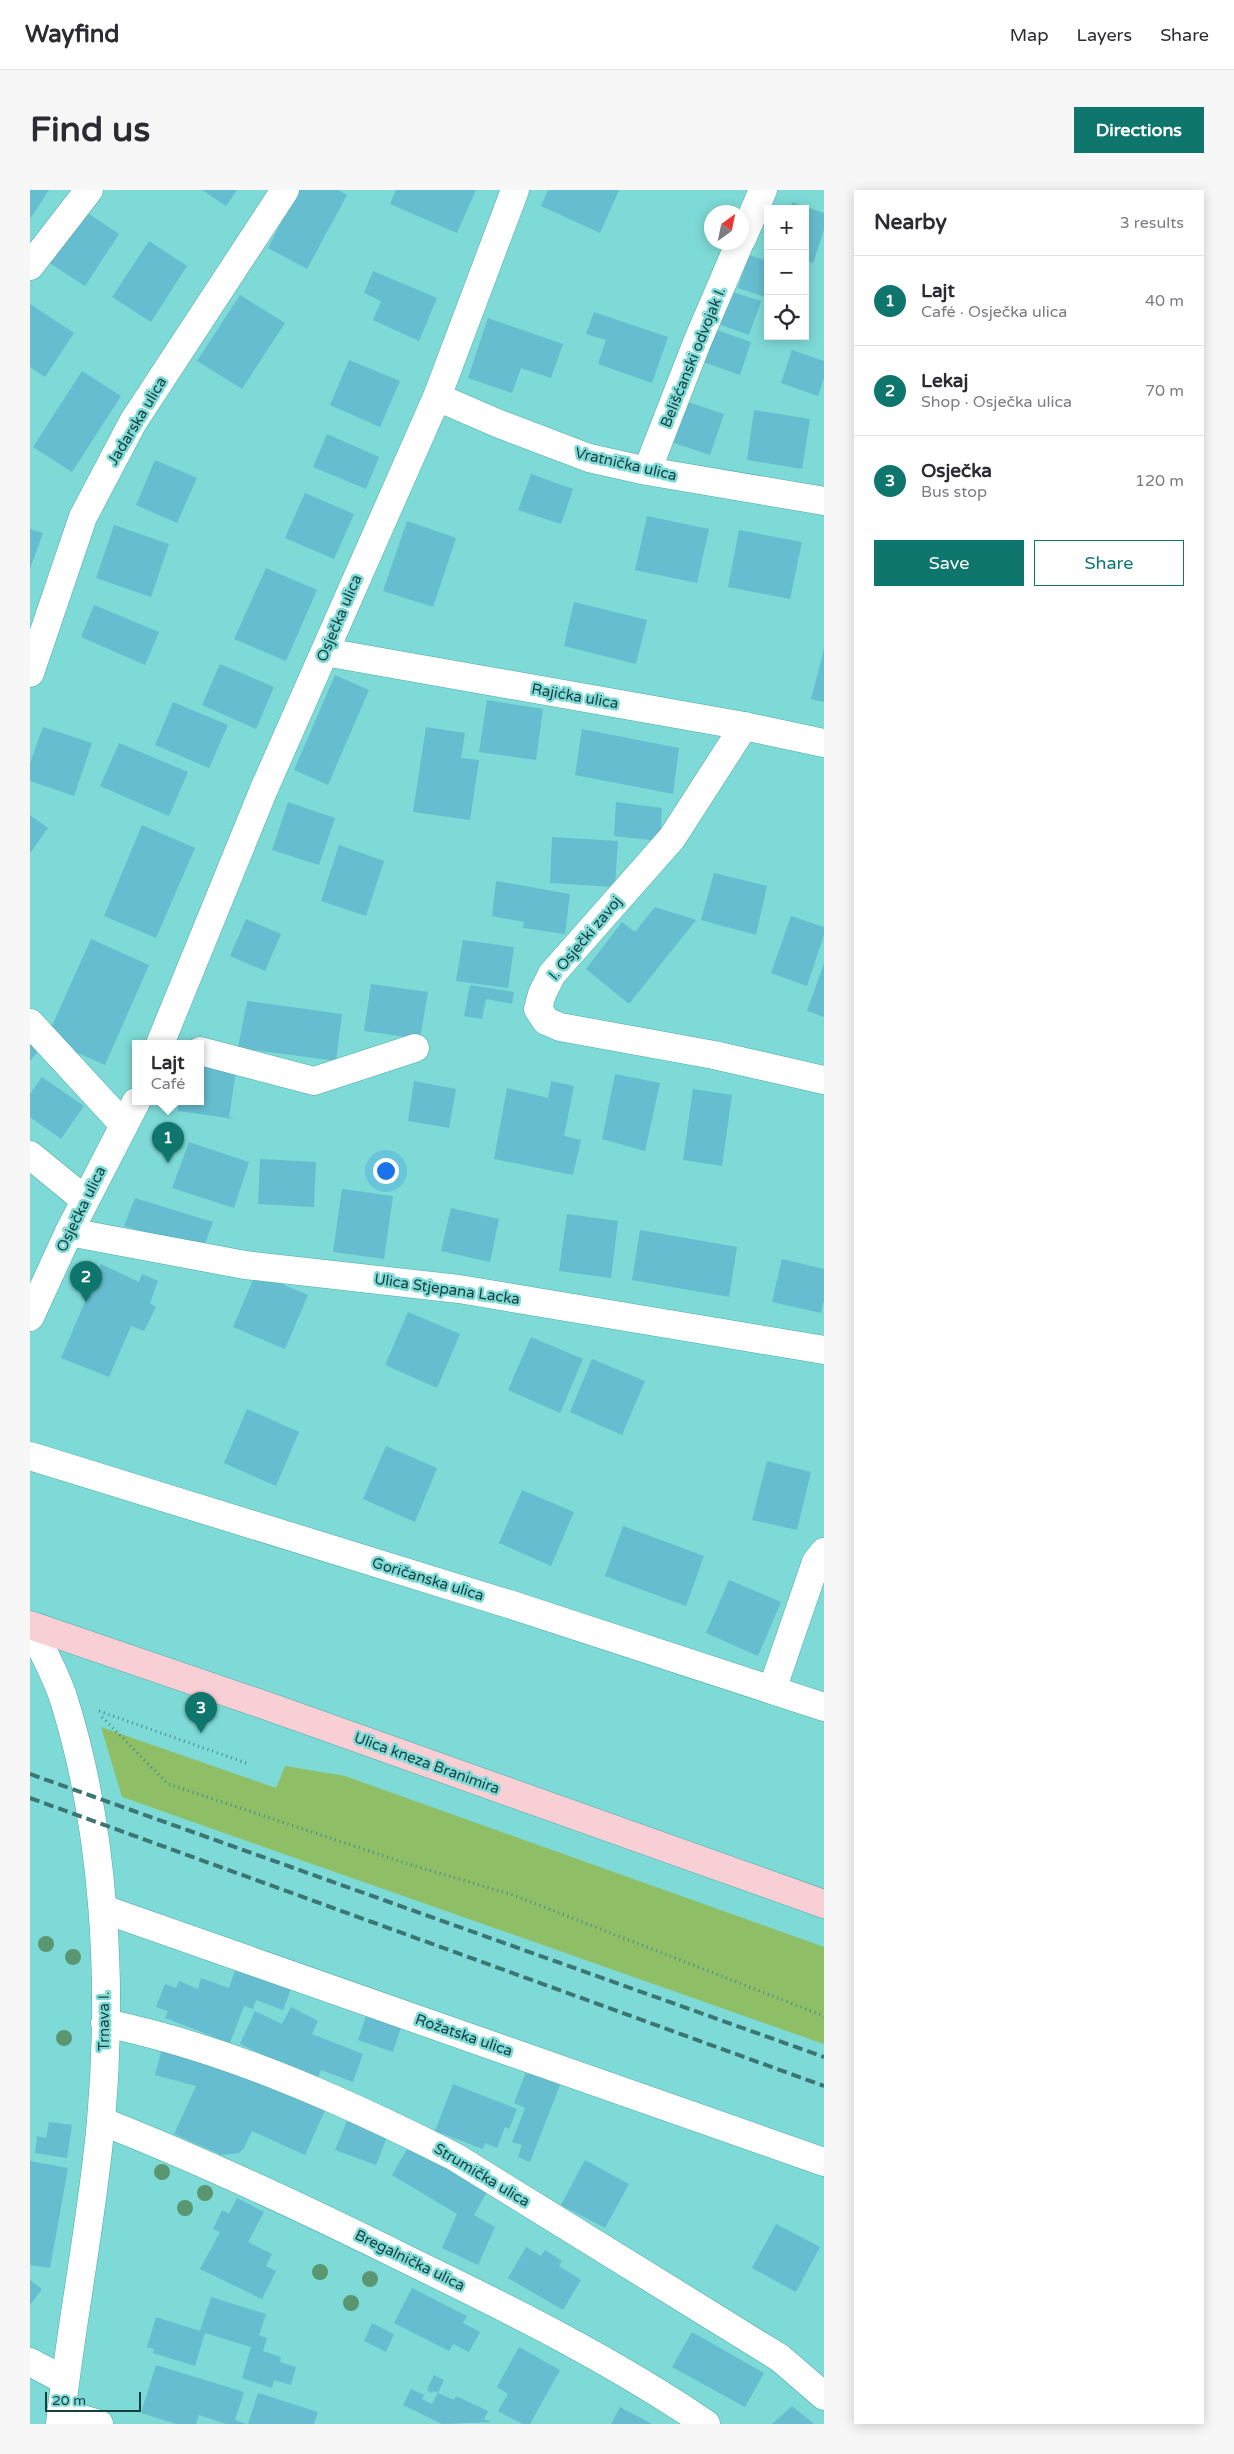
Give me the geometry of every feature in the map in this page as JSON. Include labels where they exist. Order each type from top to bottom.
[{"type":"main road","name":"Ulica kneza Branimira","points":[[30,1626],[270,1707],[824,1904]]},
{"type":"street","points":[[30,266],[89,190]]},
{"type":"street","name":"Jadarska ulica","points":[[30,674],[83,517],[110,465],[133,422],[286,190]]},
{"type":"street","name":"Osječka ulica","points":[[166,1040],[264,789],[437,397],[515,190]]},
{"type":"street","points":[[749,223],[763,190]]},
{"type":"street","name":"Belišćanski odvojak I.","points":[[647,471],[698,340],[737,250]]},
{"type":"street","name":"Vratnička ulica","points":[[437,397],[497,423],[589,458],[647,471],[824,501]]},
{"type":"street","name":"Rajićka ulica","points":[[325,652],[744,726],[824,742]]},
{"type":"street","name":"I. Osječki zavoj","points":[[744,726],[672,838],[552,974],[542,994],[538,1009],[546,1021],[560,1027],[714,1055],[824,1080]]},
{"type":"street","points":[[30,1023],[130,1113]]},
{"type":"street","points":[[204,1052],[314,1080],[415,1048]]},
{"type":"street","name":"Osječka ulica","points":[[30,1317],[69,1232],[130,1113]]},
{"type":"street","points":[[30,1155],[85,1200]]},
{"type":"street","name":"Ulica Stjepana Lacka","points":[[69,1232],[245,1265],[459,1289],[824,1350]]},
{"type":"street","name":"Goričanska ulica","points":[[30,1456],[509,1604],[824,1706]]},
{"type":"street","points":[[772,1690],[816,1562],[824,1552]]},
{"type":"street","name":"Trnava I.","points":[[30,1626],[49,1662],[64,1699],[74,1734],[93,1820],[103,1909],[105,2023],[101,2121],[86,2242],[64,2380],[61,2419]]},
{"type":"street","name":"Rožatska ulica","points":[[103,1909],[824,2162]]},
{"type":"street","name":"Strumička ulica","points":[[105,2023],[175,2039],[225,2055],[391,2126],[455,2157],[780,2358],[824,2396]]},
{"type":"street","name":"Bregalnička ulica","points":[[101,2121],[176,2150],[281,2198],[484,2297],[620,2370],[666,2397],[706,2424]]},
{"type":"street","points":[[30,2362],[64,2380]]},
{"type":"street","points":[[61,2419],[99,2424]]},
{"type":"path","points":[[249,1764],[94,1710],[168,1784],[408,1864],[513,1895],[824,2016]]},
{"type":"green space","points":[[101,1727],[276,1788],[285,1766],[345,1776],[824,1947],[824,2044],[122,1797]]},
{"type":"building","points":[[30,190],[49,190],[30,219]]},
{"type":"building","points":[[202,190],[237,190],[226,206]]},
{"type":"building","points":[[298,190],[338,190],[347,195],[307,269],[268,248]]},
{"type":"building","points":[[396,190],[476,190],[457,233],[390,204]]},
{"type":"building","points":[[548,190],[619,190],[600,233],[541,206]]},
{"type":"building","points":[[77,206],[119,234],[85,286],[43,259]]},
{"type":"building","points":[[809,208],[824,213],[824,230],[813,263],[809,262]]},
{"type":"building","points":[[149,241],[187,266],[151,322],[112,297]]},
{"type":"building","points":[[749,255],[764,260],[764,297],[738,288]]},
{"type":"building","points":[[373,271],[437,298],[419,341],[373,320],[381,301],[364,293]]},
{"type":"building","points":[[724,289],[761,301],[749,335],[713,322]]},
{"type":"building","points":[[240,295],[285,323],[242,389],[197,361]]},
{"type":"building","points":[[30,304],[74,333],[45,377],[30,367]]},
{"type":"building","points":[[594,312],[668,337],[652,383],[598,364],[606,340],[586,334]]},
{"type":"building","points":[[488,318],[563,344],[551,378],[521,368],[512,393],[468,378]]},
{"type":"building","points":[[714,329],[751,342],[740,375],[703,362]]},
{"type":"building","points":[[792,350],[824,361],[824,378],[818,396],[781,383]]},
{"type":"building","points":[[349,360],[400,381],[380,427],[330,405]]},
{"type":"building","points":[[82,371],[121,396],[72,472],[33,447]]},
{"type":"building","points":[[685,401],[724,414],[710,455],[671,442]]},
{"type":"building","points":[[754,410],[810,419],[802,469],[747,460]]},
{"type":"building","points":[[327,434],[379,457],[366,489],[313,467]]},
{"type":"building","points":[[155,460],[197,478],[177,523],[136,505]]},
{"type":"building","points":[[531,474],[573,489],[561,524],[518,510]]},
{"type":"building","points":[[305,493],[354,514],[334,559],[285,538]]},
{"type":"building","points":[[647,516],[709,529],[697,583],[635,570]]},
{"type":"building","points":[[407,521],[456,538],[433,607],[383,591]]},
{"type":"building","points":[[114,525],[169,544],[151,597],[96,578]]},
{"type":"building","points":[[30,529],[43,533],[30,569]]},
{"type":"building","points":[[739,530],[802,542],[790,599],[728,587]]},
{"type":"building","points":[[266,568],[317,590],[286,661],[234,639]]},
{"type":"building","points":[[574,602],[647,620],[636,664],[564,646]]},
{"type":"building","points":[[94,605],[159,632],[145,665],[81,637]]},
{"type":"building","points":[[824,649],[824,702],[811,699]]},
{"type":"building","points":[[220,664],[274,687],[256,729],[202,705]]},
{"type":"building","points":[[335,675],[369,690],[328,785],[294,770]]},
{"type":"building","points":[[487,700],[543,709],[536,760],[479,752]]},
{"type":"building","points":[[173,702],[228,725],[209,768],[155,745]]},
{"type":"building","points":[[43,727],[92,743],[74,796],[30,781],[30,763]]},
{"type":"building","points":[[426,727],[465,733],[461,758],[479,760],[470,820],[413,812]]},
{"type":"building","points":[[582,729],[679,748],[673,794],[575,775]]},
{"type":"building","points":[[119,743],[188,772],[169,816],[100,786]]},
{"type":"building","points":[[288,802],[335,818],[319,865],[272,850]]},
{"type":"building","points":[[616,802],[662,808],[660,841],[614,836]]},
{"type":"building","points":[[30,815],[48,828],[30,853]]},
{"type":"building","points":[[142,825],[195,848],[156,938],[104,916]]},
{"type":"building","points":[[552,837],[618,841],[615,887],[550,883]]},
{"type":"building","points":[[339,845],[384,861],[366,916],[321,901]]},
{"type":"building","points":[[714,873],[767,886],[756,935],[701,920]]},
{"type":"building","points":[[496,881],[570,894],[565,934],[523,928],[524,922],[492,916]]},
{"type":"building","points":[[655,907],[696,920],[629,1004],[586,969],[622,922],[635,932]]},
{"type":"building","points":[[791,916],[824,927],[824,935],[807,986],[771,973]]},
{"type":"building","points":[[246,919],[281,934],[265,971],[230,956]]},
{"type":"building","points":[[91,939],[149,965],[105,1065],[46,1039]]},
{"type":"building","points":[[463,940],[514,947],[508,988],[456,981]]},
{"type":"building","points":[[824,963],[824,1017],[807,1011]]},
{"type":"building","points":[[371,984],[428,992],[420,1039],[364,1031]]},
{"type":"building","points":[[470,985],[514,992],[512,1004],[486,999],[482,1019],[464,1016]]},
{"type":"building","points":[[247,1001],[342,1014],[336,1061],[238,1048]]},
{"type":"building","points":[[30,1039],[41,1048],[30,1061]]},
{"type":"building","points":[[204,1067],[236,1071],[229,1117],[235,1119],[178,1111],[179,1105],[204,1105]]},
{"type":"building","points":[[615,1074],[660,1083],[645,1151],[602,1139]]},
{"type":"building","points":[[42,1077],[84,1106],[61,1139],[30,1117],[30,1094]]},
{"type":"building","points":[[414,1081],[456,1089],[449,1128],[408,1121]]},
{"type":"building","points":[[551,1081],[574,1086],[564,1136],[581,1140],[573,1175],[494,1159],[507,1088],[548,1098]]},
{"type":"building","points":[[693,1089],[732,1095],[722,1166],[683,1160]]},
{"type":"building","points":[[189,1142],[249,1162],[234,1208],[172,1188]]},
{"type":"building","points":[[260,1159],[316,1162],[314,1207],[258,1204]]},
{"type":"building","points":[[342,1189],[393,1196],[384,1259],[333,1252]]},
{"type":"building","points":[[135,1198],[213,1222],[203,1249],[124,1226]]},
{"type":"building","points":[[451,1208],[499,1219],[490,1262],[441,1251]]},
{"type":"building","points":[[567,1214],[618,1221],[611,1278],[559,1271]]},
{"type":"building","points":[[640,1230],[737,1247],[729,1297],[632,1280]]},
{"type":"building","points":[[782,1259],[824,1269],[824,1300],[821,1313],[772,1302]]},
{"type":"building","points":[[101,1264],[139,1282],[142,1274],[158,1281],[150,1303],[156,1307],[144,1331],[131,1326],[109,1377],[61,1358]]},
{"type":"building","points":[[256,1273],[308,1295],[285,1349],[233,1327]]},
{"type":"building","points":[[408,1312],[460,1334],[437,1388],[385,1365]]},
{"type":"building","points":[[531,1337],[583,1359],[560,1413],[508,1390]]},
{"type":"building","points":[[592,1359],[645,1381],[622,1435],[570,1412]]},
{"type":"building","points":[[247,1409],[299,1432],[276,1486],[224,1463]]},
{"type":"building","points":[[386,1446],[437,1468],[415,1522],[363,1499]]},
{"type":"building","points":[[767,1461],[811,1472],[797,1530],[752,1520]]},
{"type":"building","points":[[522,1490],[574,1512],[551,1566],[499,1543]]},
{"type":"building","points":[[623,1526],[704,1556],[686,1606],[605,1576]]},
{"type":"building","points":[[729,1580],[781,1602],[758,1656],[706,1633]]},
{"type":"building","points":[[236,1968],[291,1989],[283,2010],[256,2000],[253,2009],[244,2006],[230,2043],[165,2018],[168,2011],[156,2007],[165,1984],[176,1988],[179,1981],[198,1989],[201,1978],[229,1988]]},
{"type":"building","points":[[291,2007],[318,2021],[312,2034],[363,2054],[353,2082],[321,2070],[317,2080],[240,2044],[255,2011],[282,2024]]},
{"type":"building","points":[[366,2016],[401,2027],[393,2052],[358,2040]]},
{"type":"building","points":[[163,2045],[209,2057],[325,2110],[305,2155],[252,2131],[244,2148],[239,2153],[222,2155],[174,2134],[196,2086],[155,2075]]},
{"type":"building","points":[[526,2072],[560,2085],[530,2162],[518,2157],[522,2145],[512,2142],[525,2108],[514,2103]]},
{"type":"building","points":[[453,2084],[517,2109],[509,2129],[505,2127],[497,2148],[485,2143],[483,2149],[435,2131]]},
{"type":"building","points":[[347,2121],[387,2137],[376,2165],[335,2150]]},
{"type":"building","points":[[49,2122],[72,2125],[67,2158],[35,2153],[37,2136],[46,2138]]},
{"type":"building","points":[[410,2144],[488,2190],[474,2215],[495,2227],[478,2265],[442,2248],[457,2214],[392,2175]]},
{"type":"building","points":[[585,2160],[629,2184],[605,2228],[561,2205]]},
{"type":"building","points":[[30,2161],[68,2168],[50,2268],[30,2265]]},
{"type":"building","points":[[237,2198],[264,2212],[248,2242],[272,2254],[266,2266],[276,2271],[262,2299],[200,2269],[220,2232],[213,2229],[222,2210],[229,2214]]},
{"type":"building","points":[[776,2224],[820,2247],[796,2292],[752,2268]]},
{"type":"building","points":[[526,2247],[541,2256],[545,2250],[562,2261],[559,2266],[581,2280],[563,2310],[508,2278]]},
{"type":"building","points":[[30,2280],[42,2289],[30,2305]]},
{"type":"building","points":[[412,2288],[467,2316],[463,2323],[480,2332],[469,2352],[453,2344],[449,2351],[394,2323]]},
{"type":"building","points":[[211,2297],[266,2314],[259,2335],[267,2338],[263,2351],[281,2357],[280,2362],[296,2367],[291,2385],[274,2380],[272,2388],[242,2378],[251,2347],[205,2333],[195,2366],[153,2353],[154,2349],[147,2347],[156,2317],[200,2331]]},
{"type":"building","points":[[372,2323],[394,2334],[386,2352],[364,2341]]},
{"type":"building","points":[[692,2332],[764,2373],[745,2407],[672,2367]]},
{"type":"building","points":[[519,2347],[560,2370],[530,2424],[522,2424],[498,2411],[508,2394],[497,2387]]},
{"type":"building","points":[[156,2365],[244,2392],[235,2420],[246,2424],[226,2424],[199,2415],[196,2424],[176,2424],[141,2413]]},
{"type":"building","points":[[434,2375],[444,2380],[438,2393],[433,2391],[432,2393],[427,2390]]},
{"type":"building","points":[[411,2389],[424,2395],[422,2399],[432,2404],[438,2393],[454,2400],[456,2396],[488,2411],[484,2419],[492,2422],[442,2424],[403,2405]]},
{"type":"building","points":[[258,2393],[318,2412],[314,2424],[248,2424]]},
{"type":"building","points":[[792,2406],[814,2424],[772,2424]]},
{"type":"building","points":[[620,2407],[652,2424],[611,2424]]},
{"type":"railway","points":[[30,1774],[824,2057]]},
{"type":"railway","points":[[30,1798],[824,2086]]},
{"type":"place","name":"Lajt","points":[[168,1163]]},
{"type":"place","name":"Lekaj","points":[[86,1302]]},
{"type":"place","name":"Osječka","points":[[201,1733]]}]
